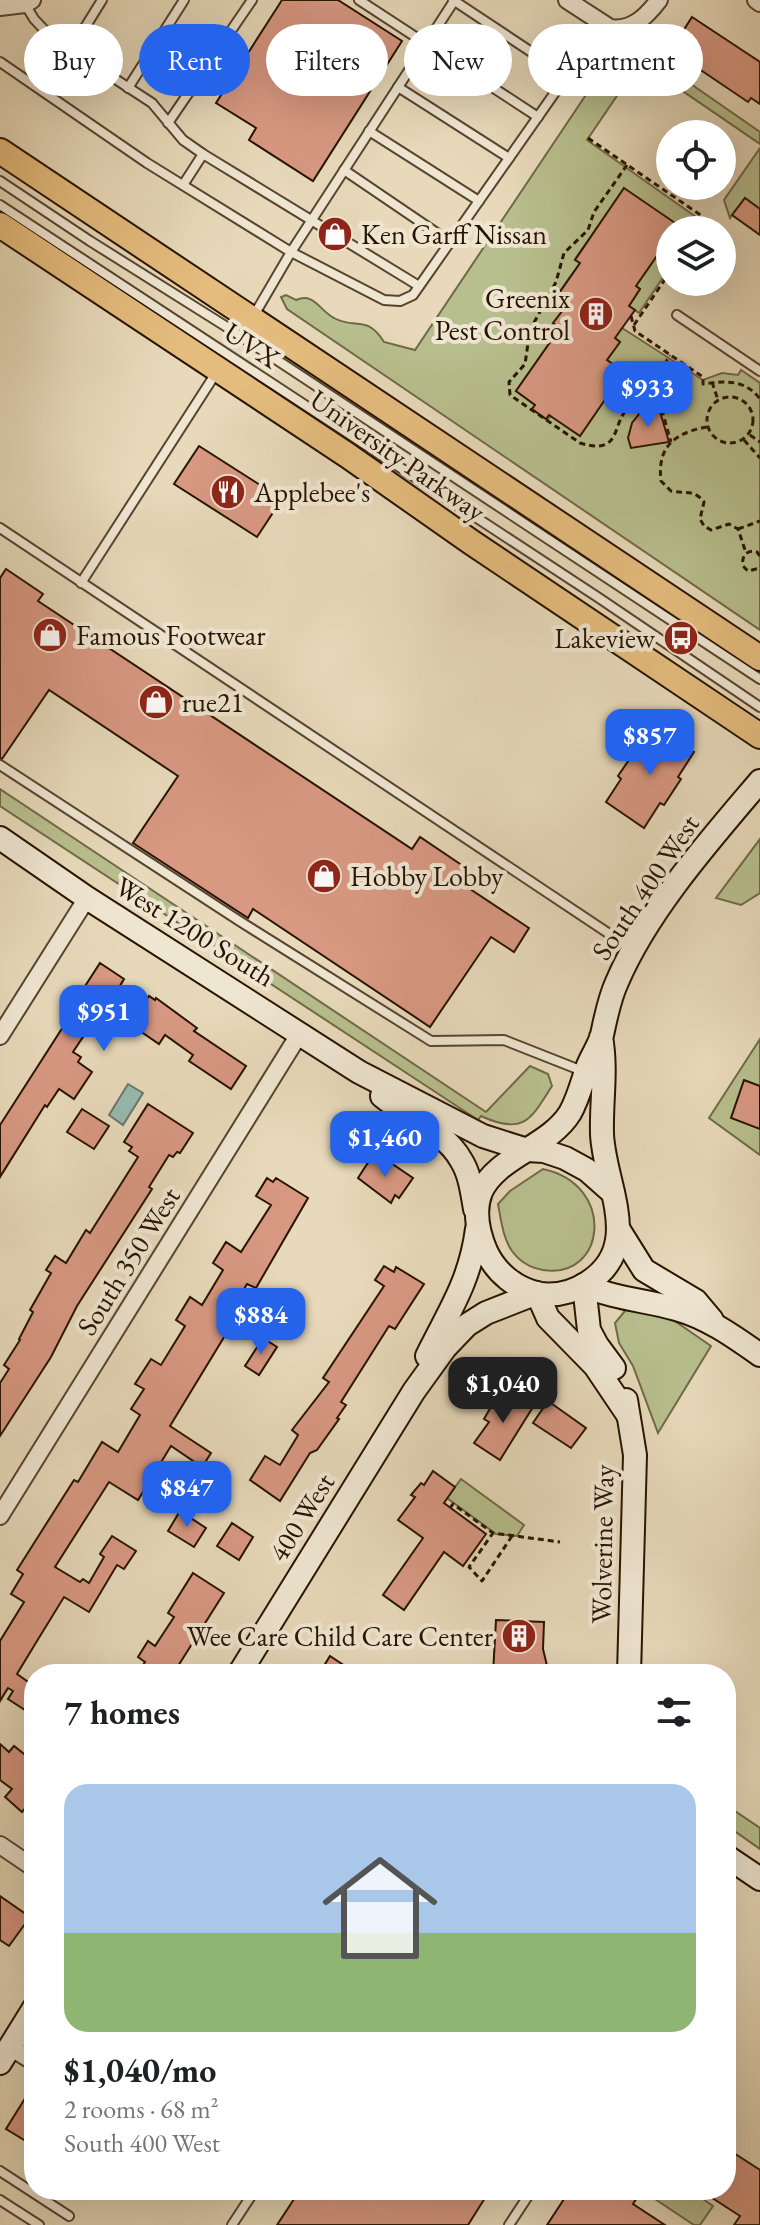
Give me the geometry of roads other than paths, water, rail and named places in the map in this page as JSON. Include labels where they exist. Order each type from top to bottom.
[{"type":"main road","name":"University Parkway","points":[[0,151],[760,658]]},
{"type":"main road","name":"University Parkway","points":[[0,225],[760,736]]},
{"type":"main road","name":"South 400 West","points":[[527,1150],[560,1126],[569,1114],[601,1037],[610,1001],[633,949],[693,860],[760,781]]},
{"type":"main road","name":"West 1200 South","points":[[0,838],[87,898],[359,1072],[462,1127],[527,1150]]},
{"type":"main road","name":"South 400 West","points":[[601,1037],[605,1067],[602,1136],[613,1193]]},
{"type":"main road","name":"West 1200 South","points":[[359,1072],[386,1099],[457,1152],[467,1171],[477,1219]]},
{"type":"main road","points":[[527,1150],[557,1154],[587,1170],[613,1193],[619,1230],[609,1261],[594,1278],[565,1293],[537,1293],[493,1309],[467,1325],[445,1348],[414,1391],[423,1364],[463,1287],[471,1261],[481,1192],[491,1176],[527,1150]]},
{"type":"main road","points":[[477,1219],[491,1262],[498,1271],[517,1285],[537,1293]]},
{"type":"main road","points":[[619,1230],[644,1270],[696,1301],[715,1324]]},
{"type":"main road","points":[[584,1285],[619,1298],[680,1310],[715,1324],[760,1355]]},
{"type":"main road","name":"Wolverine Way","points":[[584,1285],[589,1330],[617,1373],[626,1399],[635,1455],[629,1664]]},
{"type":"main road","name":"Wolverine Way","points":[[537,1293],[548,1318],[595,1366],[628,1415]]},
{"type":"main road","name":"400 West","points":[[245,1664],[414,1391]]},
{"type":"main road","points":[[736,1863],[760,1879]]},
{"type":"main road","points":[[5,2055],[24,2024]]},
{"type":"street","points":[[567,0],[610,28],[628,28],[659,0]]},
{"type":"street","points":[[0,7],[29,2]]},
{"type":"street","points":[[0,1036],[87,898]]},
{"type":"street","name":"South 350 West","points":[[0,1516],[300,1033]]},
{"type":"street","points":[[0,1845],[24,1861]]},
{"type":"lane","points":[[87,24],[102,0]]},
{"type":"lane","points":[[128,88],[184,0]]},
{"type":"lane","points":[[168,123],[252,0]]},
{"type":"lane","points":[[359,0],[404,30]]},
{"type":"lane","points":[[0,62],[102,133],[291,252],[384,300],[400,301],[413,295],[563,81],[557,69],[453,0],[438,24]]},
{"type":"lane","points":[[29,2],[43,24]]},
{"type":"lane","points":[[252,319],[291,252],[404,78]]},
{"type":"lane","points":[[123,85],[152,103],[183,140],[203,154],[419,286]]},
{"type":"lane","points":[[398,87],[509,158]]},
{"type":"lane","points":[[506,96],[538,117]]},
{"type":"lane","points":[[369,131],[479,201]]},
{"type":"lane","points":[[183,185],[203,154]]},
{"type":"lane","points":[[344,170],[450,242]]},
{"type":"lane","name":"UVX","points":[[0,181],[760,679]]},
{"type":"lane","name":"UVX","points":[[0,205],[760,707]]},
{"type":"lane","points":[[677,315],[760,371]]},
{"type":"lane","points":[[81,583],[218,369]]},
{"type":"lane","points":[[0,528],[633,949]]},
{"type":"lane","points":[[0,765],[431,1041],[504,1040],[586,1072]]},
{"type":"lane","points":[[0,2171],[24,2187]]},
{"type":"lane","points":[[0,2200],[39,2225]]},
{"type":"lane","points":[[44,2200],[69,2216]]},
{"type":"lane","points":[[232,2225],[248,2200]]},
{"type":"lane","points":[[509,2225],[525,2200]]},
{"type":"water","points":[[128,1084],[143,1093],[123,1125],[109,1115]]},
{"type":"place","name":"Ken Garff Nissan","points":[[335,234]]},
{"type":"place","name":"Greenix Pest Control","points":[[596,314]]},
{"type":"place","name":"Applebee's","points":[[228,492]]},
{"type":"place","name":"Famous Footwear","points":[[50,635]]},
{"type":"place","name":"Lakeview","points":[[681,638]]},
{"type":"place","name":"rue21","points":[[156,702]]},
{"type":"place","name":"Hobby Lobby","points":[[324,876]]},
{"type":"place","name":"Wee Care Child Care Center","points":[[519,1636]]}]
